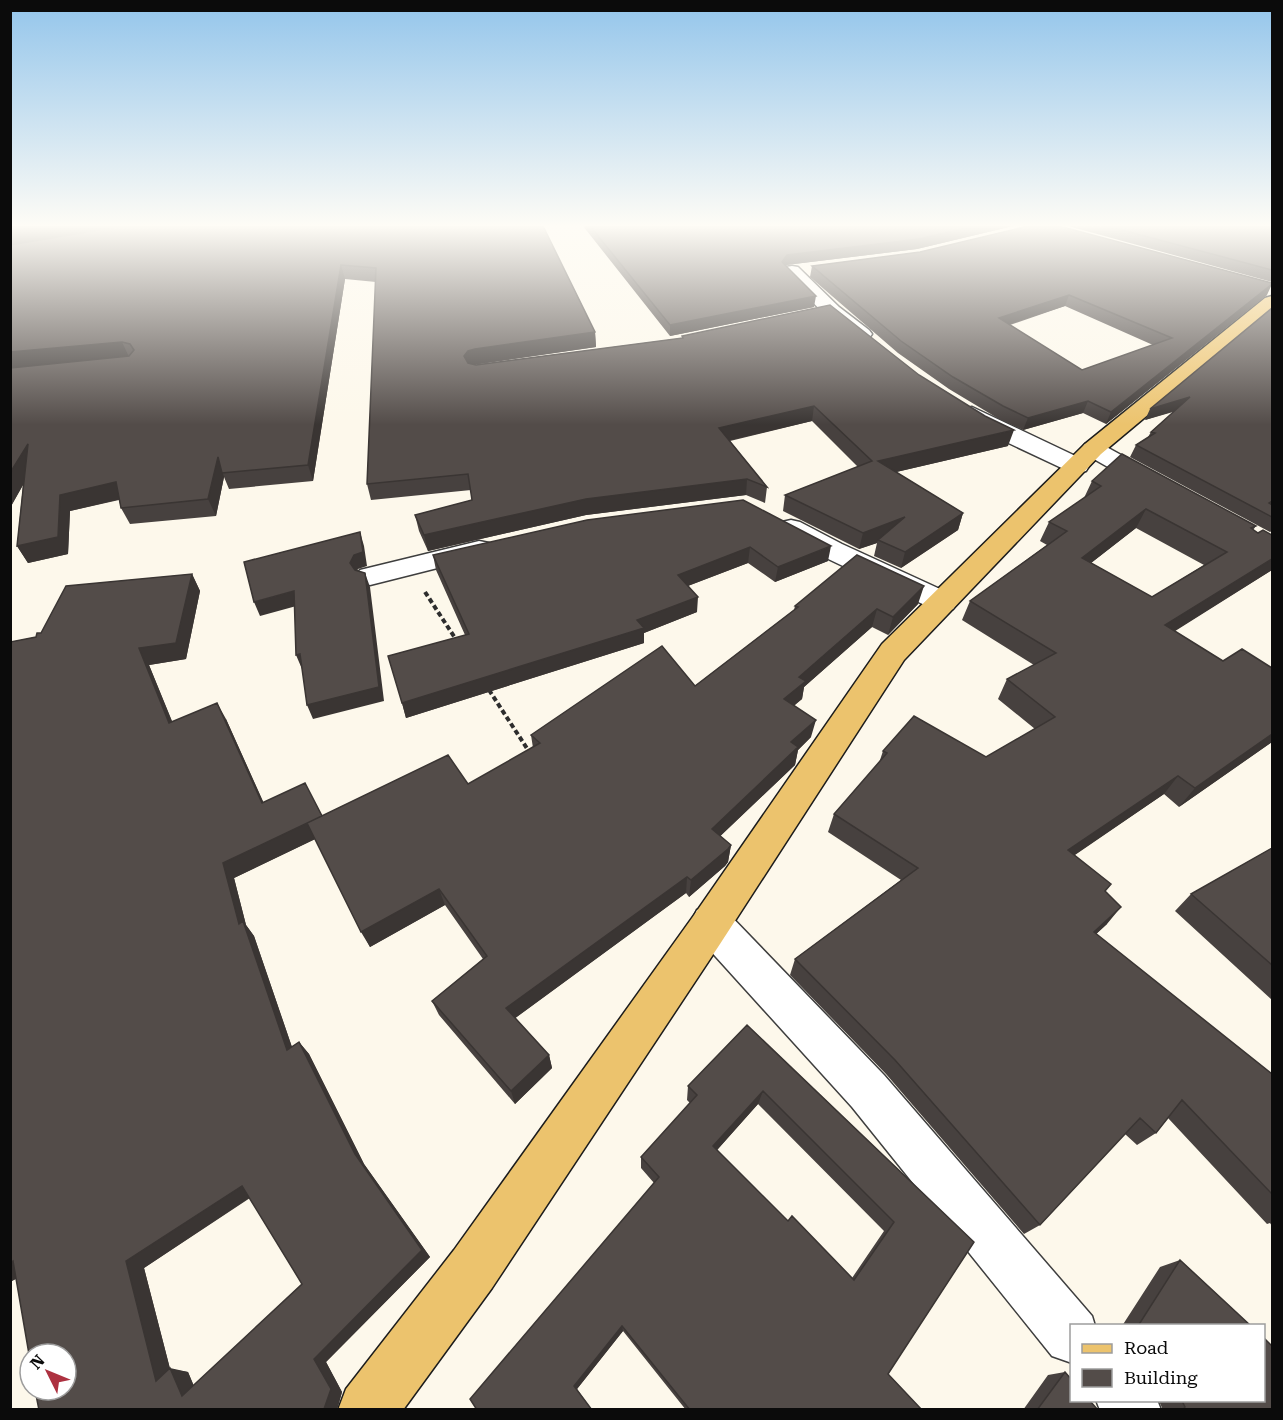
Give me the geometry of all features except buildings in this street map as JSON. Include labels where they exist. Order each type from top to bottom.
[{"type":"main road","points":[[367,1410],[472,1269],[711,923],[893,652],[1085,458],[1269,292]]},
{"type":"street","points":[[813,292],[832,311],[878,347]]},
{"type":"street","points":[[809,316],[832,311]]},
{"type":"street","points":[[952,401],[989,425],[1085,458],[1173,492]]},
{"type":"street","points":[[767,514],[832,550],[943,602]]},
{"type":"street","points":[[370,576],[498,544]]},
{"type":"street","points":[[711,923],[868,1091],[1070,1335]]},
{"type":"path","points":[[409,568],[461,647]]},
{"type":"path","points":[[487,686],[532,755]]}]
